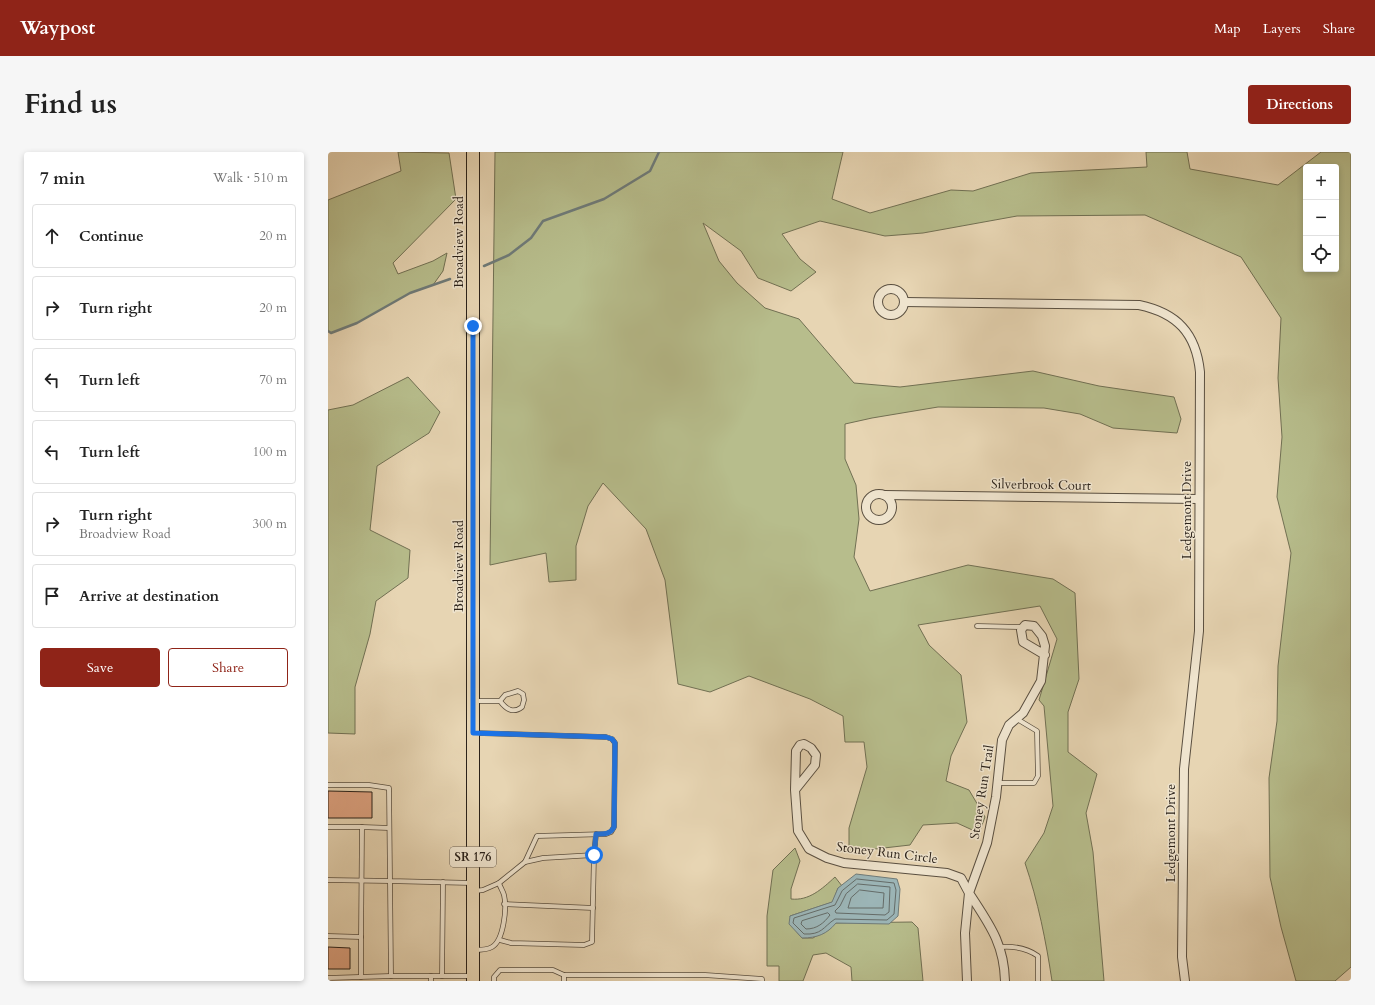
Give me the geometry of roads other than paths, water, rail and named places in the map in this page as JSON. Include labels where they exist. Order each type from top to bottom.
[{"type":"main road","name":"Broadview Road","points":[[473,152],[473,979]]},
{"type":"street","name":"Ledgemont Drive","points":[[904,302],[1139,305],[1154,308],[1168,315],[1182,327],[1194,343],[1198,355],[1200,372],[1198,499],[1199,631],[1184,769],[1182,957],[1185,981]]},
{"type":"street","name":"Silverbrook Court","points":[[884,495],[1198,499]]},
{"type":"street","name":"Stoney Run Trail","points":[[967,981],[965,933],[969,893],[987,843],[997,783],[1002,740],[1009,726],[1023,713],[1041,681],[1045,655],[1045,646],[1042,636],[1034,626],[1026,625],[1024,627]]},
{"type":"street","points":[[1024,627],[1021,635],[1023,642],[1045,655]]},
{"type":"street","name":"Stoney Run Circle","points":[[795,790],[815,765],[816,755],[811,748],[804,744],[800,745],[796,751],[795,790],[798,831],[809,849],[827,858],[844,862],[947,873],[961,878],[969,893]]},
{"type":"street","points":[[969,893],[993,930],[1004,961],[1004,981]]},
{"type":"lane","points":[[977,626],[1024,627]]},
{"type":"lane","points":[[473,701],[500,701],[506,708],[513,711],[522,707],[524,700],[523,694],[518,691],[505,695],[500,701]]},
{"type":"lane","points":[[997,783],[1034,783],[1038,776],[1037,731],[1016,719]]},
{"type":"lane","points":[[328,880],[443,882],[483,890],[499,883],[525,862],[537,836],[606,834],[611,832],[614,827],[615,743],[612,739],[606,737],[473,733]]},
{"type":"lane","points":[[328,785],[369,785],[389,788],[391,976]]},
{"type":"lane","points":[[328,827],[390,828]]},
{"type":"lane","points":[[361,977],[362,828]]},
{"type":"lane","points":[[500,940],[511,943],[584,945],[592,942],[594,855],[596,834]]},
{"type":"lane","points":[[525,862],[543,858],[594,855]]},
{"type":"lane","points":[[442,976],[443,882]]},
{"type":"lane","points":[[473,950],[485,950],[493,947],[500,940],[504,918],[504,896],[499,883]]},
{"type":"lane","points":[[504,904],[593,908]]},
{"type":"lane","points":[[328,936],[361,937]]},
{"type":"lane","points":[[999,947],[1008,946],[1030,950],[1038,956],[1038,981]]},
{"type":"lane","points":[[494,981],[494,977],[500,970],[553,970],[564,976],[705,975],[762,979],[762,981]]},
{"type":"lane","points":[[328,978],[391,976],[431,979],[442,976],[473,979]]},
{"type":"lane","points":[[564,976],[564,981]]},
{"type":"water","points":[[856,874],[897,879],[900,889],[898,916],[889,924],[836,923],[821,935],[802,938],[789,924],[790,916],[832,902],[838,888]]},
{"type":"waterway","points":[[484,266],[509,255],[531,238],[543,221],[604,199],[650,171],[659,152]]},
{"type":"waterway","points":[[328,331],[331,333],[357,323],[410,293],[450,279]]}]
